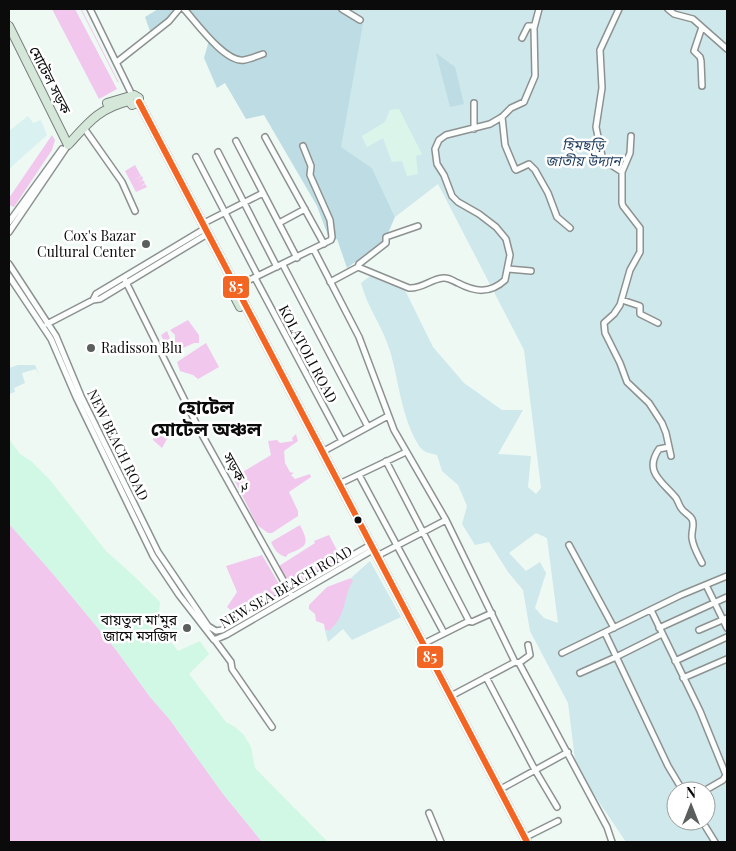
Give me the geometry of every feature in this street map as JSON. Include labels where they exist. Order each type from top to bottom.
[{"type":"highway","name":"মোটেল সড়ক","points":[[9,26],[68,144]]},
{"type":"highway","points":[[68,144],[90,114],[101,106],[118,99],[133,100]]},
{"type":"highway","points":[[68,144],[94,117],[104,110],[133,100]]},
{"type":"highway","points":[[133,100],[524,841]]},
{"type":"highway","points":[[202,231],[235,287],[322,452],[327,467],[339,484],[371,550],[451,696],[487,772],[499,790],[524,841]]},
{"type":"street","points":[[90,9],[117,62],[133,100]]},
{"type":"street","points":[[117,62],[169,21],[179,9]]},
{"type":"street","points":[[184,9],[211,40],[228,55],[242,60],[263,54]]},
{"type":"street","points":[[342,9],[360,20]]},
{"type":"street","points":[[358,267],[409,288],[449,278],[469,288],[482,291],[500,285],[505,280],[510,255],[506,239],[496,227],[454,199],[436,160],[437,145],[443,137],[450,133],[490,124],[502,117],[511,108],[524,102],[535,71],[534,26],[539,9]]},
{"type":"street","points":[[619,9],[600,50],[602,88],[596,127],[602,156],[622,172]]},
{"type":"street","points":[[671,9],[674,14],[693,20],[702,26],[727,48]]},
{"type":"street","points":[[522,38],[528,26],[534,26]]},
{"type":"street","points":[[702,26],[694,51],[701,61],[702,86]]},
{"type":"street","points":[[474,104],[474,129]]},
{"type":"street","points":[[502,117],[505,145],[515,169],[529,164],[535,170],[548,193],[557,217],[570,228]]},
{"type":"street","points":[[84,128],[122,182],[135,211]]},
{"type":"street","points":[[631,136],[630,153],[622,172],[623,206],[640,228],[640,248],[629,275],[622,300],[614,314],[604,323],[605,333],[620,363],[626,382],[643,397],[657,414],[666,433],[671,456]]},
{"type":"street","points":[[266,137],[324,244]]},
{"type":"street","points":[[236,141],[297,258]]},
{"type":"street","points":[[9,222],[68,144]]},
{"type":"street","points":[[9,232],[68,144]]},
{"type":"street","points":[[235,287],[314,250],[331,240],[330,220],[310,175],[311,166],[303,146]]},
{"type":"street","name":"KOLATOLI ROAD","points":[[218,152],[244,203],[368,427]]},
{"type":"street","name":"KOLATOLI ROAD","points":[[196,157],[342,442]]},
{"type":"street","points":[[46,325],[92,300],[100,299],[125,280],[202,231],[224,213],[263,192]]},
{"type":"street","points":[[279,223],[305,209]]},
{"type":"street","points":[[330,282],[358,267],[359,264],[386,242],[386,237],[418,226]]},
{"type":"street","points":[[314,250],[359,337],[388,416],[406,452],[446,520],[517,663],[568,752],[607,827],[612,842]]},
{"type":"street","name":"NEW BEACH ROAD","points":[[9,264],[46,325]]},
{"type":"street","points":[[508,269],[530,271]]},
{"type":"street","name":"NEW BEACH ROAD","points":[[9,276],[56,336],[69,374],[153,556],[179,595],[231,662],[232,670],[272,728]]},
{"type":"street","name":"সড়ক ২","points":[[125,280],[200,431],[291,593]]},
{"type":"street","points":[[622,300],[640,306],[640,314],[658,323]]},
{"type":"street","points":[[322,452],[388,416]]},
{"type":"street","name":"NEW BEACH ROAD","points":[[92,422],[158,552],[208,626],[216,631]]},
{"type":"street","points":[[669,447],[659,449],[655,455],[654,472],[666,489],[675,497],[682,510],[693,521],[692,540],[702,563]]},
{"type":"street","points":[[339,484],[406,452]]},
{"type":"street","points":[[386,461],[469,621]]},
{"type":"street","points":[[359,475],[444,634]]},
{"type":"street","points":[[371,550],[397,546],[446,520]]},
{"type":"street","points":[[569,545],[614,628]]},
{"type":"street","name":"NEW SEA BEACH ROAD","points":[[216,631],[222,630],[371,550]]},
{"type":"street","points":[[153,556],[158,552]]},
{"type":"street","points":[[562,653],[650,610],[727,576]]},
{"type":"street","points":[[706,585],[725,619],[727,628]]},
{"type":"street","name":"NEW SEA BEACH ROAD","points":[[214,640],[226,635],[291,593]]},
{"type":"street","points":[[658,628],[727,597]]},
{"type":"street","points":[[650,610],[708,728],[726,774],[723,780],[716,784]]},
{"type":"street","points":[[423,644],[469,621],[472,622],[492,613]]},
{"type":"street","points":[[699,630],[725,619]]},
{"type":"street","points":[[214,640],[216,631]]},
{"type":"street","points":[[605,633],[668,766],[677,781]]},
{"type":"street","points":[[580,673],[662,634]]},
{"type":"street","points":[[676,661],[727,637]]},
{"type":"street","points":[[451,696],[530,655],[528,645]]},
{"type":"street","points":[[684,678],[727,659]]},
{"type":"street","points":[[486,678],[557,807]]},
{"type":"street","points":[[499,790],[568,752]]},
{"type":"street","points":[[428,813],[441,842]]},
{"type":"street","points":[[524,841],[558,821]]},
{"type":"street","points":[[708,831],[715,842]]},
{"type":"shaded area","points":[[52,9],[75,9],[117,89],[99,99]]},
{"type":"shaded area","points":[[158,9],[176,9],[151,34],[145,17]]},
{"type":"shaded area","points":[[189,9],[342,9],[363,24],[341,147],[372,168],[395,217],[385,240],[347,268],[337,239],[330,241],[317,206],[264,115],[246,119],[225,83],[217,88],[204,58],[210,37]]},
{"type":"shaded area","points":[[436,53],[455,67],[464,104],[450,107]]},
{"type":"shaded area","points":[[417,106],[428,143],[418,174],[407,176],[392,162],[383,139],[367,147],[362,135],[385,122],[390,110]]},
{"type":"shaded area","points":[[28,116],[33,123],[41,120],[47,135],[9,169],[9,131]]},
{"type":"shaded area","points":[[52,135],[55,140],[52,150],[14,207],[9,205],[9,198]]},
{"type":"shaded area","points":[[135,165],[141,176],[132,181],[142,176],[143,179],[138,183],[143,180],[145,183],[140,187],[145,184],[147,187],[136,192],[125,171]]},
{"type":"shaded area","points":[[188,320],[199,335],[199,343],[194,343],[179,350],[173,343],[165,344],[161,335],[167,331],[171,341],[175,340],[175,335],[170,330]]},
{"type":"shaded area","points":[[206,343],[219,367],[198,379],[193,375],[180,371],[177,362]]},
{"type":"shaded area","points":[[181,423],[185,430],[167,439],[162,448],[153,440],[153,437],[156,435]]},
{"type":"shaded area","points":[[296,434],[298,441],[284,451],[285,463],[290,472],[294,473],[291,475],[295,479],[310,474],[311,477],[289,492],[298,511],[298,516],[272,533],[268,533],[257,525],[235,481],[236,476],[271,455],[268,441],[277,440],[280,443],[293,441],[292,438]]},
{"type":"shaded area","points":[[9,524],[116,650],[150,697],[170,720],[223,794],[262,842],[9,842]]},
{"type":"shaded area","points":[[300,525],[305,537],[305,544],[286,557],[281,555],[271,542]]},
{"type":"shaded area","points":[[329,535],[340,556],[338,558],[340,561],[295,585],[290,584],[279,566],[315,543],[314,541]]},
{"type":"shaded area","points":[[262,555],[279,584],[281,594],[264,602],[259,593],[253,596],[253,602],[233,612],[227,607],[237,592],[226,566]]},
{"type":"shaded area","points":[[351,578],[353,581],[339,618],[329,631],[325,630],[324,624],[316,621],[315,614],[309,609],[309,605],[327,587]]},
{"type":"green space","name":"হিমছড়ি জাতীয় উদ্যান","points":[[258,9],[727,9],[727,842],[626,842],[576,768],[568,703],[530,631],[523,590],[508,572],[489,542],[475,545],[462,524],[467,506],[458,485],[442,471],[437,455],[421,449],[412,433],[404,410],[387,342],[361,283],[374,273],[403,286],[433,347],[464,383],[502,410],[523,410],[498,454],[531,456],[528,487],[536,494],[541,488],[524,350],[438,184],[395,217],[372,168],[340,147]],"holes":[[[399,109],[422,154],[416,156],[418,174],[407,176],[402,161],[392,162],[383,138],[367,147],[362,136],[385,122],[390,110]],[[536,533],[547,538],[558,623],[544,618],[535,608],[546,573],[540,562],[526,571],[509,553]]]},
{"type":"green space","points":[[18,365],[35,365],[40,376],[36,369],[22,373],[25,383],[14,388],[15,392],[9,394],[9,368]]},
{"type":"green space","points":[[370,561],[401,617],[352,640],[343,629],[328,642],[325,630],[329,631],[351,584],[351,578]]},
{"type":"sand","points":[[9,439],[20,454],[31,461],[50,480],[106,551],[160,602],[159,612],[171,618],[179,632],[168,638],[178,651],[200,641],[209,654],[189,674],[226,722],[244,735],[251,747],[255,768],[328,842],[262,842],[223,794],[170,720],[150,697],[116,650],[12,528],[9,524]]},
{"type":"waterway","points":[[81,9],[118,82]]},
{"type":"transit line","name":"85","points":[[139,102],[527,842]]},
{"type":"place","name":"Cox's Bazar Cultural Center","points":[[146,244]]},
{"type":"place","name":"Radisson Blu","points":[[91,348]]},
{"type":"place","name":"বায়তুল মা'মুর জামে মসজিদ","points":[[187,628]]},
{"type":"district","name":"হোটেল মোটেল অঞ্চল","points":[[206,418]]}]
